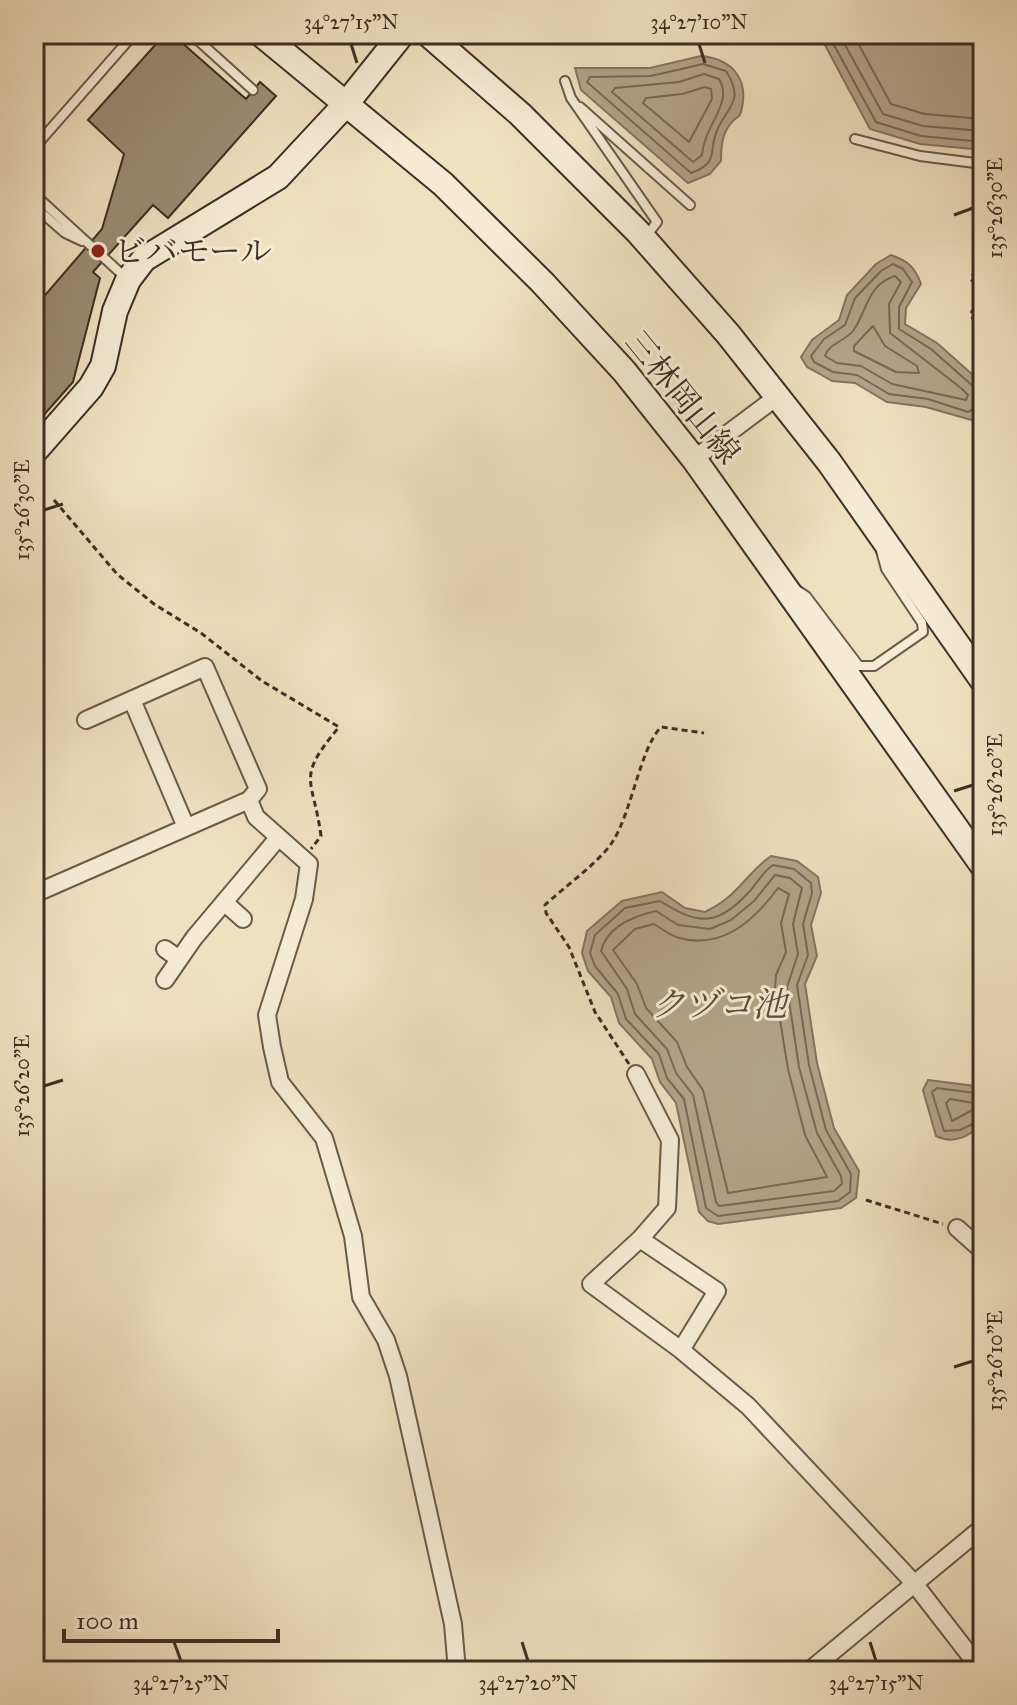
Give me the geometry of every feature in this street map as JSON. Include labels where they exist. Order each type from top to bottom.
[{"type":"main road","name":"三林岡山線","points":[[261,34],[443,184],[542,282],[624,371],[694,459],[983,866]]},
{"type":"main road","points":[[34,452],[91,387],[103,366],[115,311],[128,280],[144,259],[278,177],[346,104],[402,34]]},
{"type":"main road","points":[[428,34],[520,114],[643,238],[778,396],[876,527],[983,681]]},
{"type":"street","points":[[694,459],[778,396]]},
{"type":"street","points":[[34,894],[249,800],[258,789],[205,667],[86,720]]},
{"type":"street","points":[[132,700],[186,827]]},
{"type":"street","points":[[249,800],[256,817],[309,864],[304,899],[267,1015],[272,1047],[280,1082],[324,1138],[353,1236],[361,1297],[386,1340],[398,1376],[453,1624],[457,1671]]},
{"type":"street","points":[[165,980],[172,954],[224,902],[278,838]]},
{"type":"street","points":[[224,902],[243,919]]},
{"type":"street","points":[[636,1074],[670,1140],[667,1208],[640,1239],[591,1284],[681,1350],[748,1406],[913,1582],[982,1671]]},
{"type":"street","points":[[957,1228],[983,1251]]},
{"type":"street","points":[[640,1239],[717,1291],[681,1350]]},
{"type":"street","points":[[809,1671],[983,1527]]},
{"type":"lane","points":[[34,148],[134,34]]},
{"type":"lane","points":[[191,34],[253,90]]},
{"type":"lane","points":[[565,81],[571,98],[657,222],[643,238]]},
{"type":"lane","points":[[571,98],[690,205]]},
{"type":"lane","points":[[855,139],[920,156],[983,164]]},
{"type":"lane","points":[[34,194],[128,280]]},
{"type":"lane","points":[[34,206],[65,233],[86,243]]},
{"type":"lane","points":[[780,578],[806,596],[859,666],[874,666],[923,632],[922,623],[886,569],[876,527]]},
{"type":"path","points":[[983,232],[982,255],[971,279],[983,296]]},
{"type":"path","points":[[983,303],[972,311],[971,317],[983,323]]},
{"type":"path","points":[[54,500],[117,574],[154,604],[201,633],[262,681],[339,727],[312,760],[309,783],[321,836],[305,858]]},
{"type":"path","points":[[636,1074],[595,1012],[569,947],[546,913],[545,905],[613,842],[637,787],[654,734],[661,727],[704,733]]},
{"type":"path","points":[[866,1200],[957,1228]]},
{"type":"water","points":[[819,34],[983,34],[983,150],[920,144],[870,129]]},
{"type":"water","points":[[701,56],[730,66],[740,81],[743,100],[740,116],[729,125],[724,135],[721,161],[710,174],[688,183],[581,90],[575,68],[650,68]]},
{"type":"water","points":[[891,255],[910,265],[921,284],[906,308],[905,324],[937,343],[983,384],[983,405],[975,421],[926,407],[887,402],[855,383],[832,381],[807,367],[801,357],[812,340],[839,320],[847,295],[876,264]]},
{"type":"water","name":"クヅコ池","points":[[771,856],[797,861],[818,877],[821,893],[811,925],[817,956],[805,984],[817,1063],[834,1128],[859,1171],[856,1198],[841,1208],[718,1224],[708,1221],[699,1212],[676,1103],[660,1082],[652,1059],[619,1023],[611,997],[588,971],[582,953],[587,931],[622,901],[662,892],[685,908],[705,912],[726,899]]},
{"type":"water","points":[[928,1080],[983,1087],[983,1124],[961,1138],[949,1140],[936,1136],[923,1090]]},
{"type":"building","name":"ビバモール","points":[[165,34],[172,34],[246,99],[260,82],[276,96],[168,218],[153,205],[93,272],[100,278],[73,382],[34,426],[34,308],[102,229],[124,154],[88,120]]},
{"type":"place","name":"ビバモール","points":[[98,251]]}]
